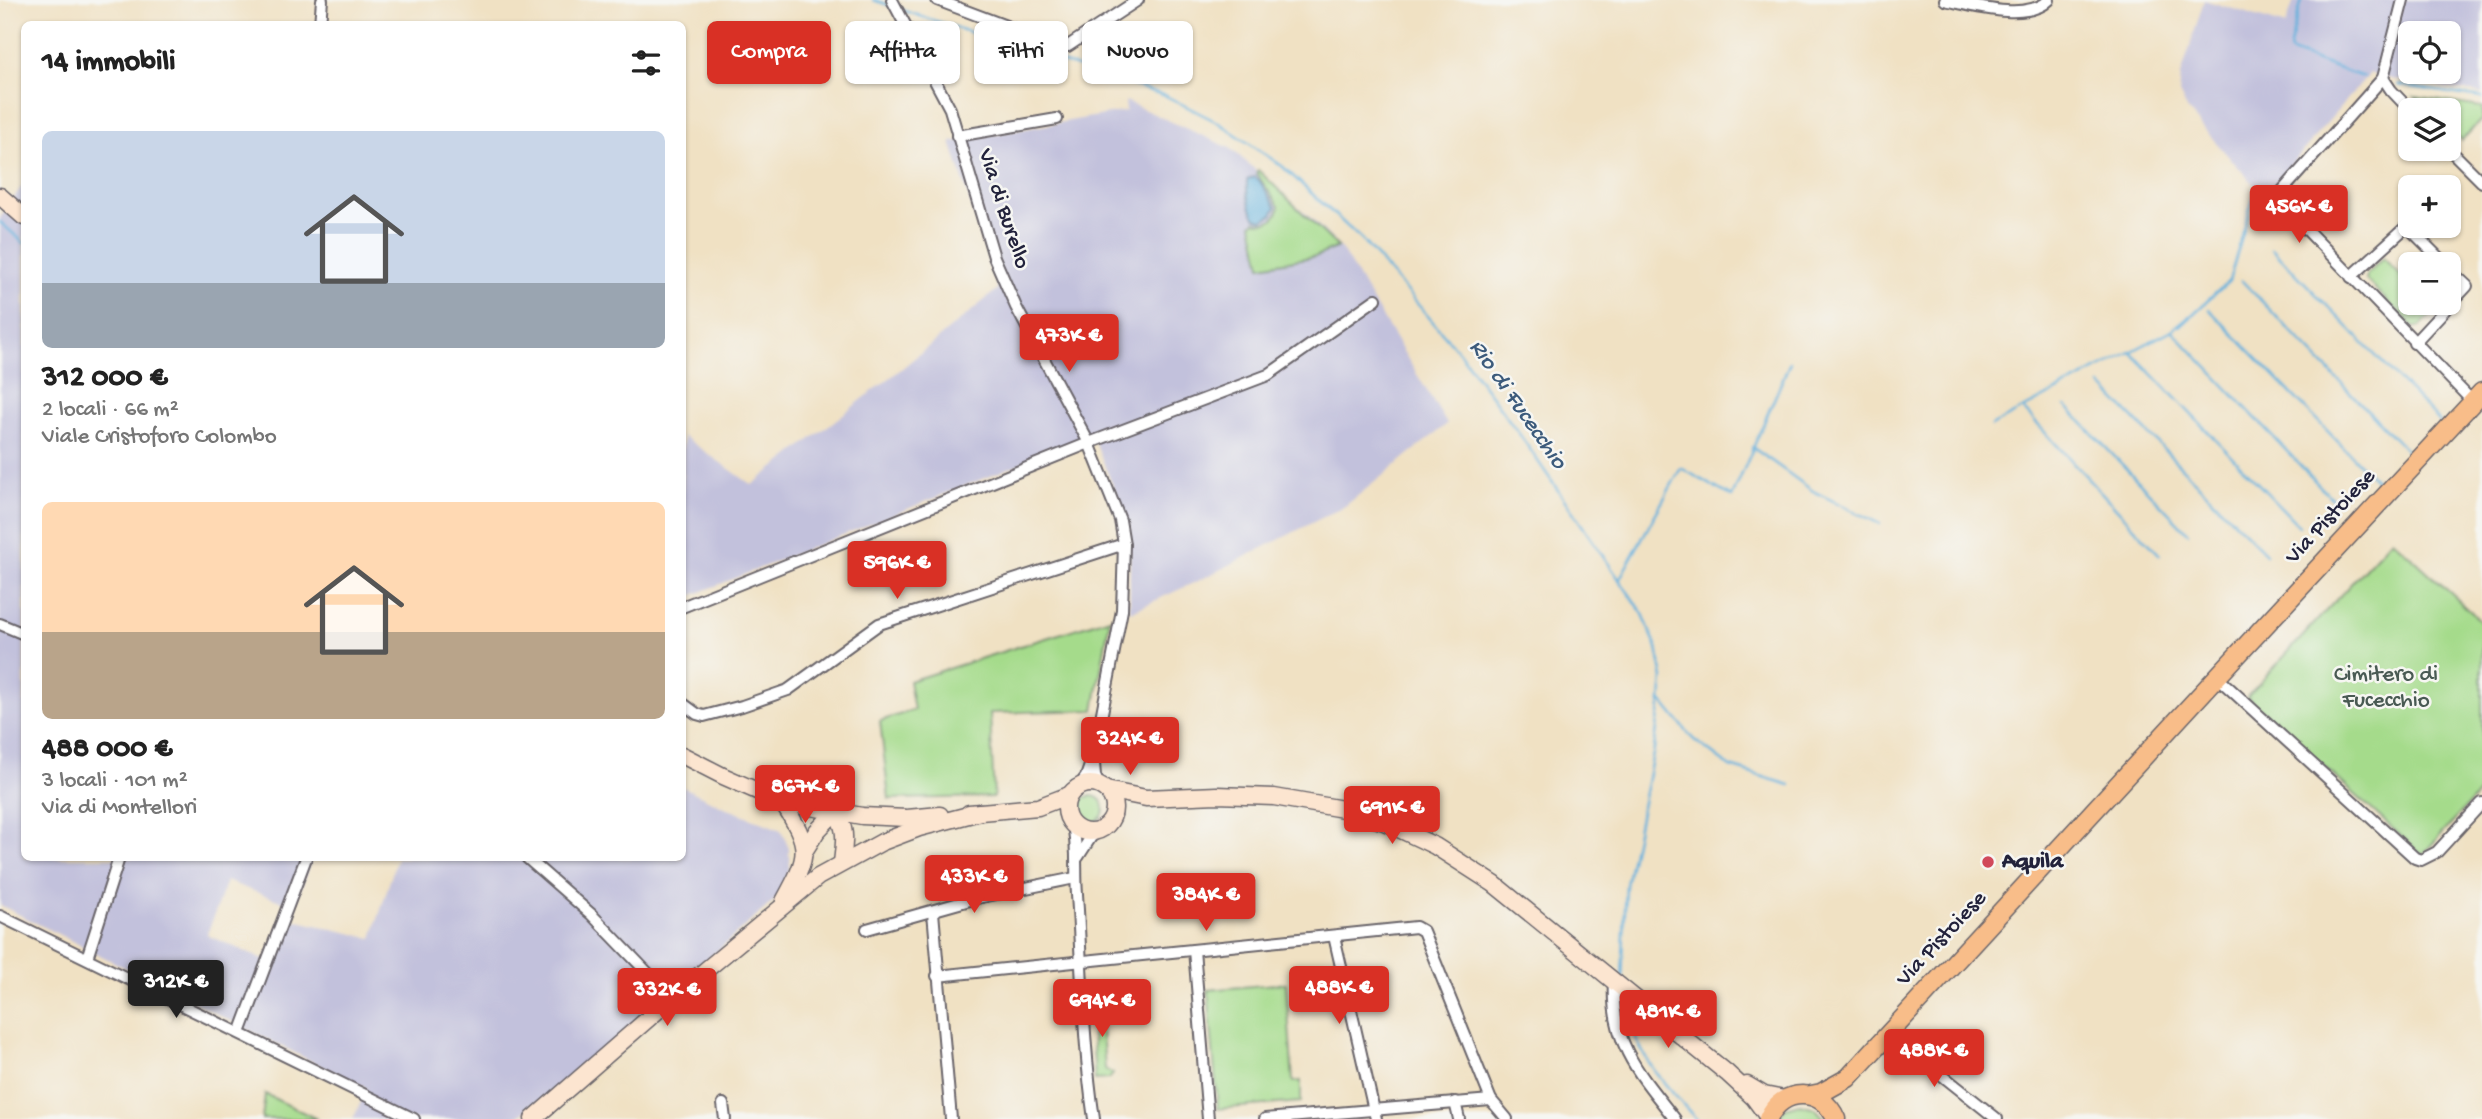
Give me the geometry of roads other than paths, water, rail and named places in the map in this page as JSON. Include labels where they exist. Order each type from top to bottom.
[{"type":"main road","points":[[0,196],[21,214]]},
{"type":"main road","name":"Via Pistoiese","points":[[1836,1119],[1836,1107],[1846,1081],[2477,397]]},
{"type":"main road","points":[[686,757],[782,802],[862,816],[907,818],[1038,807],[1075,790],[1103,787],[1146,798],[1217,795],[1274,797],[1343,809],[1384,822],[1436,846],[1466,864],[1727,1073],[1760,1105],[1768,1118],[1784,1099]]},
{"type":"main road","points":[[1103,787],[1114,801],[1109,821]]},
{"type":"main road","points":[[1071,822],[1066,807],[1075,790]]},
{"type":"main road","points":[[1038,807],[1061,814],[1080,830],[1090,832],[1146,798]]},
{"type":"main road","points":[[782,802],[798,826],[806,850]]},
{"type":"main road","points":[[780,908],[800,871],[806,850],[817,831],[835,812]]},
{"type":"main road","points":[[835,812],[843,822],[846,835],[842,863]]},
{"type":"main road","points":[[533,1119],[672,998],[818,877],[882,842],[919,828],[980,813]]},
{"type":"main road","points":[[1727,1073],[1764,1095],[1784,1099]]},
{"type":"main road","name":"Via Pistoiese","points":[[1784,1099],[1797,1094],[1821,1093],[1846,1081]]},
{"type":"main road","points":[[1811,1095],[1828,1105],[1836,1119]]},
{"type":"street","points":[[320,21],[322,0]]},
{"type":"street","name":"Via di Burello","points":[[892,0],[950,109],[994,257],[1016,307],[1089,443],[1120,520],[1124,544],[1122,610],[1094,754],[1086,777],[1075,790]]},
{"type":"street","points":[[937,0],[1043,40],[1068,46],[1138,0]]},
{"type":"street","points":[[1945,0],[2017,12],[2034,10],[2049,0]]},
{"type":"street","points":[[2403,0],[2383,78],[2276,198],[2414,343],[2477,397]]},
{"type":"street","points":[[2383,78],[2399,98]]},
{"type":"street","points":[[957,136],[1057,119]]},
{"type":"street","points":[[2461,161],[2482,182]]},
{"type":"street","points":[[2351,277],[2407,226],[2432,252]]},
{"type":"street","points":[[686,605],[1089,443],[1268,375],[1376,299]]},
{"type":"street","points":[[2414,343],[2440,315]]},
{"type":"street","points":[[686,706],[704,716],[788,690],[879,624],[1124,544]]},
{"type":"street","points":[[0,624],[21,633]]},
{"type":"street","points":[[2217,677],[2415,858],[2421,860],[2437,852],[2482,803]]},
{"type":"street","name":"Via di Burello","points":[[1094,754],[1095,776],[1103,787]]},
{"type":"street","points":[[1076,859],[1083,846],[1109,821]]},
{"type":"street","points":[[1071,822],[1076,859],[1075,878],[1094,1119]]},
{"type":"street","points":[[87,958],[117,861]]},
{"type":"street","points":[[240,1034],[305,861]]},
{"type":"street","points":[[530,861],[591,914],[672,998]]},
{"type":"street","points":[[867,929],[977,898],[1075,878]]},
{"type":"street","points":[[933,912],[951,1119]]},
{"type":"street","points":[[0,916],[414,1119]]},
{"type":"street","points":[[937,976],[1413,927],[1421,929],[1491,1100],[1507,1119]]},
{"type":"street","points":[[1334,936],[1375,1114]]},
{"type":"street","points":[[1194,950],[1208,1119]]},
{"type":"street","points":[[1610,978],[1613,1010],[1624,1047],[1634,1066],[1675,1119]]},
{"type":"street","points":[[1889,1034],[1997,1119]]},
{"type":"street","points":[[1265,1119],[1375,1114],[1455,1102],[1491,1100]]},
{"type":"street","points":[[1455,1102],[1459,1119]]},
{"type":"street","points":[[723,1104],[725,1119]]},
{"type":"water","points":[[1254,177],[1259,180],[1276,207],[1272,215],[1262,220],[1256,218],[1248,200],[1247,180]]},
{"type":"waterway","name":"Rio di Fucecchio","points":[[873,0],[892,6]]},
{"type":"waterway","points":[[2302,0],[2290,45],[2291,52],[2363,77]]},
{"type":"waterway","name":"Rio di Fucecchio","points":[[902,10],[1166,96],[1219,123],[1282,166],[1362,240],[1459,352],[1520,435],[1643,614],[1657,648],[1663,678],[1661,700],[1654,749],[1626,885],[1622,981]]},
{"type":"waterway","points":[[2398,85],[2482,98]]},
{"type":"waterway","points":[[2180,326],[2229,281],[2255,192]]},
{"type":"waterway","points":[[0,222],[21,240]]},
{"type":"waterway","points":[[2272,249],[2440,422]]},
{"type":"waterway","points":[[2242,281],[2407,451]]},
{"type":"waterway","points":[[2209,309],[2380,485]]},
{"type":"waterway","points":[[2160,555],[2023,409],[2172,330],[2189,316]]},
{"type":"waterway","points":[[2172,330],[2334,501]]},
{"type":"waterway","points":[[2131,352],[2299,526]]},
{"type":"waterway","points":[[1619,580],[1681,468],[1732,497],[1790,362]]},
{"type":"waterway","points":[[2101,385],[2266,554]]},
{"type":"waterway","points":[[2066,406],[2188,533]]},
{"type":"waterway","points":[[1991,426],[2023,409]]},
{"type":"waterway","points":[[1752,447],[1813,491],[1880,524]]},
{"type":"waterway","points":[[1661,700],[1693,739],[1730,767],[1790,785]]},
{"type":"waterway","name":"Rio di Fucecchio","points":[[1624,998],[1634,1035],[1650,1064],[1696,1119]]},
{"type":"place","name":"Aquila","points":[[1988,862]]},
{"type":"park label","name":"Cimitero di Fucecchio","points":[[2386,688]]}]
